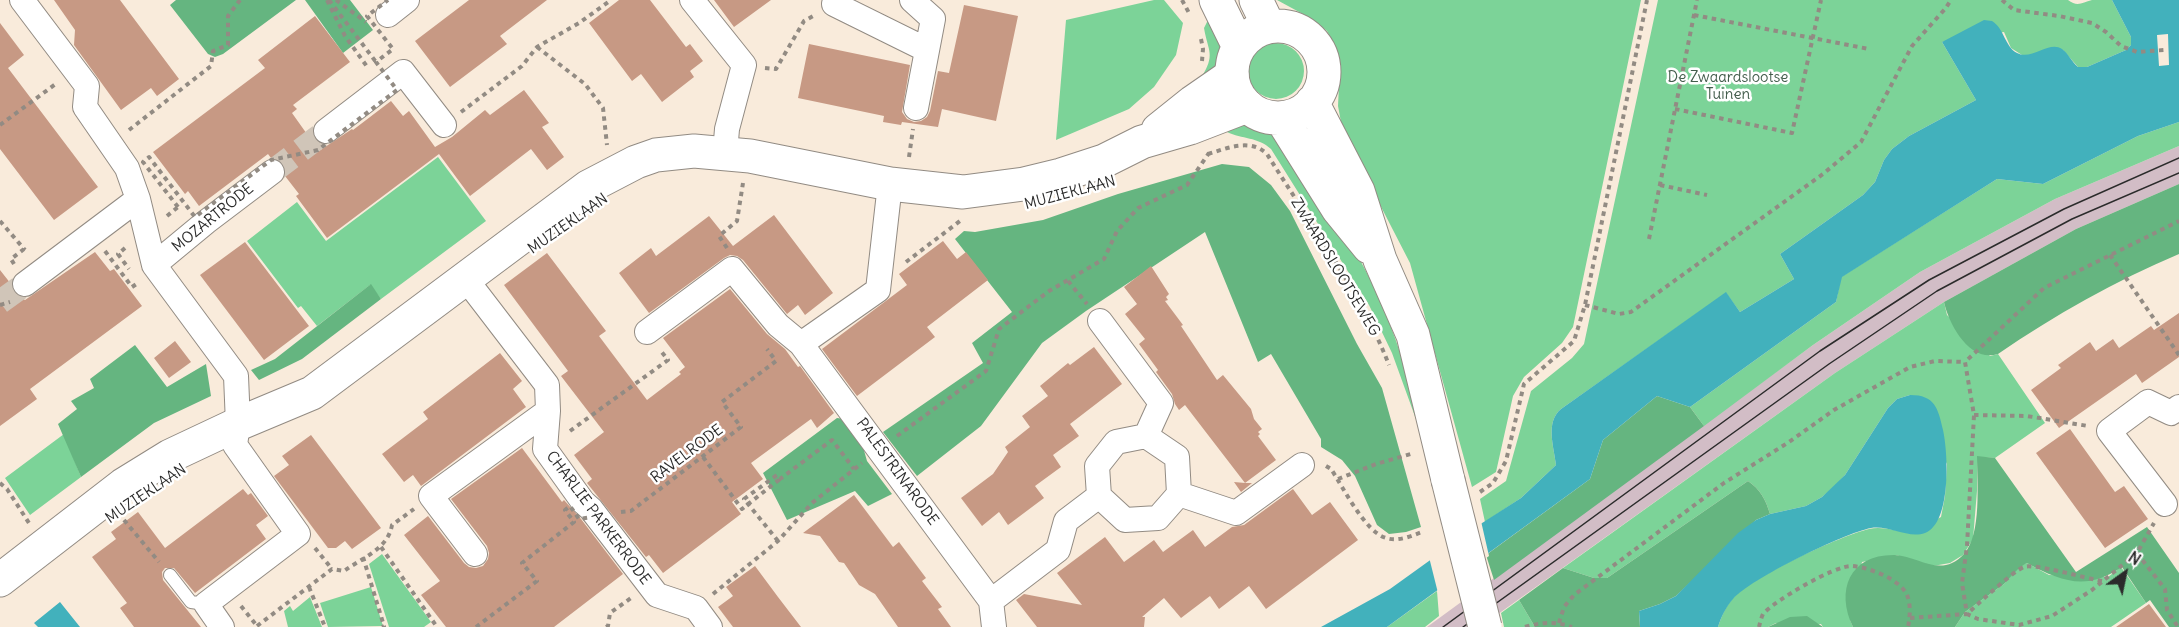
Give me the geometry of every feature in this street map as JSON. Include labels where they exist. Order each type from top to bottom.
[{"type":"street","points":[[22,0],[87,86],[85,107],[127,168],[138,199],[154,265],[236,376],[238,424],[235,445],[298,534],[206,604],[222,627]]},
{"type":"street","points":[[388,8],[407,0]]},
{"type":"street","points":[[692,0],[744,66],[727,129],[735,162]]},
{"type":"street","points":[[912,0],[933,19],[916,108]]},
{"type":"street","points":[[1216,0],[1235,61],[1239,97],[1247,106],[1257,113],[1281,118],[1304,110],[1319,92],[1323,80],[1320,55],[1314,44],[1300,32],[1282,26],[1263,13],[1235,61]]},
{"type":"street","points":[[836,2],[927,50]]},
{"type":"street","name":"MUZIEKLAAN","points":[[1142,142],[1193,102],[1235,61]]},
{"type":"street","points":[[326,131],[403,72],[444,125]]},
{"type":"street","points":[[1312,102],[1358,191],[1380,260],[1413,335],[1461,488],[1485,627]]},
{"type":"street","name":"MUZIEKLAAN","points":[[0,580],[123,485],[170,456],[312,393],[588,187],[636,162],[674,152],[694,151],[735,162],[899,174],[963,192],[1024,184],[1104,161],[1142,142],[1190,128],[1247,106]]},
{"type":"street","points":[[1281,118],[1338,209],[1380,260]]},
{"type":"street","name":"MOZARTRODE","points":[[154,265],[272,172]]},
{"type":"street","points":[[801,344],[878,290],[899,174]]},
{"type":"street","points":[[33,277],[138,199]]},
{"type":"street","points":[[647,332],[732,269]]},
{"type":"street","name":"PALESTRINARODE","points":[[732,269],[778,326],[801,344],[992,601]]},
{"type":"street","name":"CHARLIE PARKERRODE","points":[[465,279],[547,385],[548,411],[545,448],[583,502],[591,509],[657,595],[696,608]]},
{"type":"street","points":[[1100,321],[1161,403],[1146,436]]},
{"type":"street","points":[[2165,504],[2109,431],[2148,402],[2171,413],[2179,407]]},
{"type":"street","points":[[475,554],[431,496],[548,411]]},
{"type":"street","points":[[1146,436],[1177,457],[1179,494],[1158,518],[1125,520],[1099,496],[1097,466],[1116,442],[1146,436]]},
{"type":"street","points":[[1179,494],[1236,513],[1302,465]]},
{"type":"street","points":[[994,627],[992,601],[1058,550],[1066,520],[1099,496]]},
{"type":"street","points":[[696,608],[710,627]]},
{"type":"lane","points":[[170,575],[190,602],[206,604]]},
{"type":"path","points":[[112,144],[211,66],[213,51],[228,45],[228,16],[240,0]]},
{"type":"path","points":[[178,207],[143,162],[149,157],[195,217],[271,160],[318,150],[397,90],[328,0]]},
{"type":"path","points":[[328,0],[345,36],[383,88]]},
{"type":"path","points":[[444,125],[522,66],[537,47],[579,23],[611,0]]},
{"type":"path","points":[[1461,488],[1493,483],[1506,461],[1524,384],[1574,341],[1585,304],[1647,0]]},
{"type":"path","points":[[1649,240],[1697,0]]},
{"type":"path","points":[[1675,109],[1792,133],[1821,0]]},
{"type":"path","points":[[1585,304],[1619,314],[1631,312],[1823,174],[1861,142],[1912,46],[1946,9],[1951,0]]},
{"type":"path","points":[[2002,0],[2014,10],[2092,23],[2121,46],[2137,52],[2164,50]]},
{"type":"path","points":[[744,66],[776,69],[804,21],[836,2]]},
{"type":"path","points":[[376,62],[393,49],[367,16],[388,8]]},
{"type":"path","points":[[1694,15],[1869,49]]},
{"type":"path","points":[[1198,33],[1203,49],[1200,66]]},
{"type":"path","points":[[537,47],[585,84],[603,108],[608,147]]},
{"type":"path","points":[[0,125],[76,69]]},
{"type":"path","points":[[899,174],[916,108]]},
{"type":"path","points":[[600,152],[616,144]]},
{"type":"path","name":"ZWAARDSLOOTSEWEG","points":[[1209,153],[1245,144],[1258,146],[1267,154],[1353,294],[1381,346],[1392,374]]},
{"type":"path","points":[[1198,157],[1209,153]]},
{"type":"path","points":[[696,608],[778,541],[812,503],[879,449],[986,370],[999,329],[1049,291],[1104,259],[1117,231],[1138,208],[1187,185],[1209,153]]},
{"type":"path","points":[[732,269],[739,263],[719,236],[737,221],[735,162]]},
{"type":"path","points":[[1660,185],[1707,195]]},
{"type":"path","points":[[0,221],[24,249],[33,277]]},
{"type":"path","points":[[1559,623],[1564,607],[1574,596],[1724,483],[1790,442],[1834,410],[1910,367],[1935,361],[1965,362],[2044,288],[2179,221]]},
{"type":"path","points":[[879,282],[946,232]]},
{"type":"path","points":[[10,259],[24,249]]},
{"type":"path","points":[[2110,255],[2179,355]]},
{"type":"path","points":[[545,448],[668,360],[647,332]]},
{"type":"path","name":"RAVELRODE","points":[[476,627],[537,581],[522,563],[574,522],[565,510],[570,506],[579,519],[631,511],[741,428],[722,402],[776,361],[764,346]]},
{"type":"path","points":[[1965,362],[1974,415],[1967,546],[1962,583],[1967,614]]},
{"type":"path","points":[[1974,415],[2027,416],[2109,431]]},
{"type":"path","points":[[703,457],[742,508],[832,440],[854,469]]},
{"type":"path","points":[[1338,479],[1376,464],[1418,452]]},
{"type":"path","points":[[1302,465],[1316,462],[1331,469],[1372,530],[1386,538],[1405,538],[1422,532]]},
{"type":"path","points":[[778,541],[744,499],[777,475],[780,479]]},
{"type":"path","points":[[0,483],[8,489],[31,526],[24,531]]},
{"type":"path","points":[[257,626],[332,569],[344,571],[381,547],[390,535],[392,525],[431,496]]},
{"type":"path","points":[[1910,618],[1967,614],[1978,619],[2019,626],[2052,616],[2137,553],[2165,504]]},
{"type":"path","points":[[118,512],[170,575]]},
{"type":"path","points":[[381,547],[437,627]]},
{"type":"path","points":[[2137,553],[2165,589],[2167,610],[2178,627]]},
{"type":"path","points":[[363,557],[384,626],[382,627]]},
{"type":"path","points":[[1759,627],[1762,615],[1779,600],[1840,568],[1851,566],[1889,577],[1907,594],[1910,618],[1908,627]]},
{"type":"path","points":[[1967,614],[2024,567],[2036,566],[2067,575],[2102,581]]},
{"type":"path","points":[[606,627],[610,613],[648,585]]},
{"type":"path","points":[[309,587],[325,627]]},
{"type":"path","points":[[1525,627],[1540,622],[1559,623],[1572,627]]},
{"type":"shaded area","points":[[2179,146],[2179,184],[2076,229],[1944,302],[1835,373],[1480,627],[1427,627],[1813,345],[1920,272],[2055,199]]},
{"type":"green space","points":[[176,0],[296,0],[223,54],[215,57],[208,54],[170,5]]},
{"type":"green space","points":[[305,0],[350,0],[373,30],[343,53]]},
{"type":"green space","points":[[1154,0],[1164,0],[1183,23],[1176,55],[1154,87],[1129,109],[1056,140],[1066,20]]},
{"type":"green space","points":[[1277,0],[1641,0],[1573,327],[1562,343],[1524,377],[1513,396],[1496,472],[1472,487],[1410,263],[1359,164],[1341,122],[1338,106],[1340,64],[1334,44],[1327,31],[1312,19]]},
{"type":"green space","name":"De Zwaardslootse Tuinen","points":[[1658,0],[2068,0],[2077,4],[2092,0],[2112,0],[2131,37],[2131,45],[2126,50],[2087,67],[2078,67],[2063,50],[2049,48],[2032,55],[2022,55],[2011,48],[2004,32],[1942,42],[1976,100],[1909,136],[1892,149],[1884,160],[1875,182],[1863,195],[1780,254],[1794,279],[1740,312],[1726,293],[1561,409],[1556,414],[1552,428],[1556,465],[1521,498],[1485,522],[1480,499],[1506,481],[1531,391],[1572,358],[1584,344]]},
{"type":"green space","points":[[1215,18],[1223,52],[1218,66],[1201,78],[1210,58],[1204,28],[1207,22]]},
{"type":"green space","points":[[1270,43],[1282,43],[1292,47],[1300,55],[1304,71],[1300,87],[1292,95],[1282,99],[1270,99],[1260,95],[1252,87],[1248,77],[1248,65],[1252,55],[1260,47]]},
{"type":"green space","points":[[1239,121],[1253,122],[1270,129],[1347,238],[1371,281],[1391,327],[1407,375],[1417,422],[1392,353],[1369,305],[1271,149],[1261,142],[1227,132],[1225,129]]},
{"type":"green space","points":[[2179,122],[2179,146],[2055,199],[1920,272],[1813,345],[1704,426],[1690,407],[1836,302],[1841,277],[1997,179],[2043,184],[2138,136]]},
{"type":"green space","points":[[438,157],[486,221],[381,299],[370,285],[317,326],[301,306],[298,308],[247,241],[297,202],[326,241]]},
{"type":"green space","points":[[1222,164],[1249,167],[1271,185],[1290,211],[1357,344],[1382,388],[1421,527],[1389,534],[1377,525],[1355,476],[1342,460],[1321,447],[1321,439],[1271,354],[1258,362],[1205,232],[1042,343],[981,426],[917,476],[883,432],[983,363],[972,343],[1012,312],[955,239],[964,231],[975,232],[1043,220],[1118,194]]},
{"type":"green space","points":[[2179,184],[2179,254],[2086,300],[1998,354],[1978,353],[1962,340],[1951,321],[1944,302],[2076,229]]},
{"type":"green space","points":[[371,284],[381,299],[302,359],[259,380],[251,370],[275,359]]},
{"type":"green space","points":[[1944,302],[1947,315],[1990,356],[1998,354],[2045,423],[1995,458],[1977,457],[1973,539],[1963,555],[1950,563],[1933,566],[1896,555],[1862,562],[1850,620],[1853,627],[1776,623],[1768,627],[1718,627],[1733,598],[1743,589],[1777,568],[1856,533],[1884,528],[1910,533],[1941,517],[1947,464],[1910,395],[1897,399],[1888,408],[1845,475],[1836,485],[1822,497],[1806,506],[1770,514],[1762,495],[1748,481],[1607,578],[1594,578],[1563,568],[1835,373]]},
{"type":"green space","points":[[135,345],[167,387],[206,364],[211,396],[154,423],[81,477],[58,424],[77,409],[71,401],[94,388],[90,379]]},
{"type":"green space","points":[[1657,396],[1690,407],[1704,426],[1494,580],[1486,555],[1590,479],[1603,440]]},
{"type":"green space","points":[[837,418],[845,419],[861,440],[867,461],[892,494],[868,506],[855,491],[787,520],[763,473]]},
{"type":"green space","points":[[64,434],[81,477],[30,515],[5,478]]},
{"type":"green space","points":[[1977,456],[1995,458],[2076,572],[2147,527],[2179,573],[2179,627],[2169,627],[2150,600],[2146,603],[2122,567],[2097,579],[2075,581],[2052,575],[2027,563],[2004,584],[1965,612],[1955,627],[1853,627],[1846,600],[1847,588],[1850,577],[1867,561],[1880,556],[1895,555],[1938,566],[1947,565],[1964,554],[1974,534],[1976,521]]},
{"type":"green space","points":[[1748,481],[1762,495],[1770,514],[1756,520],[1676,596],[1639,611],[1640,627],[1535,627],[1519,600],[1563,568],[1594,578],[1607,578]]},
{"type":"green space","points":[[382,554],[431,622],[424,627],[389,627],[369,564]]},
{"type":"green space","points":[[2027,563],[2049,575],[2108,577],[2121,567],[2146,603],[2111,627],[1955,627],[1965,612],[2004,584],[2020,566]]},
{"type":"green space","points":[[371,587],[383,626],[328,627],[320,603]]},
{"type":"green space","points":[[1437,591],[1439,616],[1425,627],[1387,627]]},
{"type":"green space","points":[[310,597],[322,627],[288,627],[284,611],[290,606],[293,611]]},
{"type":"green space","points":[[1519,600],[1535,627],[1504,627],[1501,613]]},
{"type":"green space","points":[[1807,616],[1823,627],[1768,627],[1790,617]]},
{"type":"water","points":[[2112,0],[2179,0],[2179,122],[2138,136],[2043,184],[1997,179],[1842,277],[1836,302],[1690,407],[1657,396],[1603,440],[1590,479],[1387,627],[1321,627],[1390,589],[1521,498],[1556,465],[1552,428],[1556,414],[1561,409],[1726,292],[1740,312],[1794,279],[1780,254],[1863,195],[1875,182],[1884,160],[1892,149],[1909,136],[1976,100],[1942,42],[1984,20],[1992,21],[2017,53],[2023,55],[2057,47],[2062,49],[2078,67],[2087,67],[2126,50],[2131,45],[2131,37]]},
{"type":"water","points":[[1910,395],[1925,397],[1934,404],[1943,430],[1947,470],[1946,486],[1940,516],[1934,527],[1919,534],[1871,528],[1820,547],[1743,590],[1728,605],[1718,627],[1640,627],[1639,611],[1676,596],[1738,533],[1756,520],[1770,514],[1806,506],[1822,497],[1845,475],[1888,408],[1897,399]]},
{"type":"water","points":[[60,602],[80,627],[38,627],[34,623]]},
{"type":"pier","points":[[2168,34],[2169,65],[2159,66],[2157,35]]},
{"type":"pier","points":[[1481,521],[1489,556],[1438,593],[1429,557]]},
{"type":"building","points":[[54,0],[120,0],[179,79],[157,96],[151,88],[121,110],[74,45],[75,30]]},
{"type":"building","points":[[469,0],[547,0],[500,36],[507,44],[450,87],[415,41]]},
{"type":"building","points":[[619,0],[650,0],[686,47],[690,44],[703,61],[690,71],[694,77],[662,102],[641,74],[632,81],[589,23]]},
{"type":"building","points":[[714,0],[771,0],[734,27]]},
{"type":"building","points":[[964,5],[1018,16],[996,121],[942,109],[938,127],[902,122],[901,125],[883,122],[884,116],[798,98],[809,44],[910,65],[902,112],[907,119],[914,122],[921,121],[930,111],[938,71],[949,73]]},
{"type":"building","points":[[315,16],[350,62],[293,105],[297,109],[292,113],[319,151],[353,130],[391,101],[403,116],[409,111],[435,147],[452,137],[485,110],[490,115],[524,90],[549,123],[542,127],[564,157],[547,170],[531,149],[470,196],[439,154],[327,238],[296,196],[299,194],[285,176],[284,164],[278,159],[271,158],[268,154],[199,206],[188,191],[185,194],[153,152],[265,68],[258,60]]},
{"type":"building","points":[[0,23],[24,55],[8,68],[98,187],[54,220],[0,149]]},
{"type":"building","points":[[774,215],[833,293],[805,315],[798,305],[787,314],[743,260],[737,256],[730,255],[724,258],[649,313],[619,273],[651,248],[656,256],[709,216],[733,246]]},
{"type":"building","points":[[943,241],[957,259],[966,252],[988,280],[927,327],[935,337],[857,396],[822,349],[907,285],[899,274]]},
{"type":"building","points":[[245,242],[309,326],[264,360],[200,275]]},
{"type":"building","points":[[95,252],[110,271],[114,269],[142,306],[30,389],[37,399],[0,426],[0,270],[11,284],[14,293],[25,300]]},
{"type":"building","points":[[547,253],[606,331],[599,336],[647,400],[681,374],[679,372],[685,367],[663,338],[730,289],[767,334],[785,349],[798,367],[800,366],[834,413],[817,428],[811,419],[751,463],[763,479],[732,502],[741,514],[663,573],[649,555],[646,557],[587,483],[592,479],[574,455],[604,432],[561,376],[568,371],[504,285]]},
{"type":"building","points":[[1151,266],[1169,294],[1166,297],[1168,300],[1165,301],[1183,325],[1181,326],[1217,380],[1223,375],[1251,409],[1254,419],[1262,429],[1258,432],[1260,434],[1258,436],[1276,460],[1245,483],[1185,405],[1179,410],[1172,394],[1156,372],[1158,370],[1139,344],[1145,339],[1125,314],[1137,304],[1124,287]]},
{"type":"building","points":[[2179,313],[2179,357],[2142,383],[2136,374],[2059,428],[2031,390],[2061,368],[2058,365],[2090,342],[2096,351],[2113,339],[2119,348],[2151,326],[2154,330]]},
{"type":"building","points":[[175,341],[191,362],[169,378],[154,358]]},
{"type":"building","points":[[1094,347],[1122,384],[1070,424],[1079,436],[1053,455],[1061,467],[1035,486],[1044,498],[1008,525],[999,512],[982,526],[961,498],[993,474],[1008,452],[1005,447],[1030,427],[1022,416],[1048,396],[1040,386],[1068,363],[1070,365]]},
{"type":"building","points":[[500,353],[522,381],[513,389],[526,407],[421,486],[413,475],[404,482],[382,454],[428,419],[423,412]]},
{"type":"building","points":[[2070,429],[2115,492],[2124,486],[2148,519],[2105,548],[2036,453]]},
{"type":"building","points":[[311,435],[381,528],[352,549],[345,541],[336,548],[328,548],[274,476],[289,465],[282,456]]},
{"type":"building","points":[[522,448],[562,502],[564,500],[581,519],[623,574],[554,627],[446,627],[421,595],[440,581],[404,535],[428,516],[464,563],[469,567],[483,566],[488,559],[487,546],[451,499]]},
{"type":"building","points":[[1234,482],[1252,483],[1241,492]]},
{"type":"building","points":[[243,489],[248,495],[251,493],[268,516],[256,525],[266,539],[195,593],[174,568],[165,568],[162,572],[163,580],[201,627],[134,627],[120,608],[127,603],[92,557],[116,539],[111,532],[138,512],[165,548]]},
{"type":"building","points":[[1293,489],[1312,515],[1330,502],[1358,540],[1266,609],[1249,586],[1219,609],[1210,596],[1181,618],[1164,598],[1142,617],[1145,617],[1144,627],[1037,627],[1016,600],[1024,594],[1082,605],[1057,573],[1105,537],[1124,562],[1154,540],[1163,552],[1193,530],[1205,547],[1232,527],[1244,525]]},
{"type":"building","points":[[854,495],[893,547],[899,542],[926,578],[922,581],[942,607],[938,609],[951,627],[898,627],[875,594],[859,585],[844,563],[839,562],[820,536],[803,533]]},
{"type":"building","points":[[755,566],[801,627],[733,627],[718,607],[733,596],[726,587]]},
{"type":"building","points":[[2149,604],[2166,627],[2116,627]]},
{"type":"tunnel","points":[[272,172],[326,131]]},
{"type":"tunnel","points":[[0,302],[25,284]]},
{"type":"tram line","points":[[1443,627],[1820,351],[1929,280],[2064,209],[2179,158]]},
{"type":"tram line","points":[[1463,627],[1829,364],[1937,291],[2072,219],[2179,173]]}]
